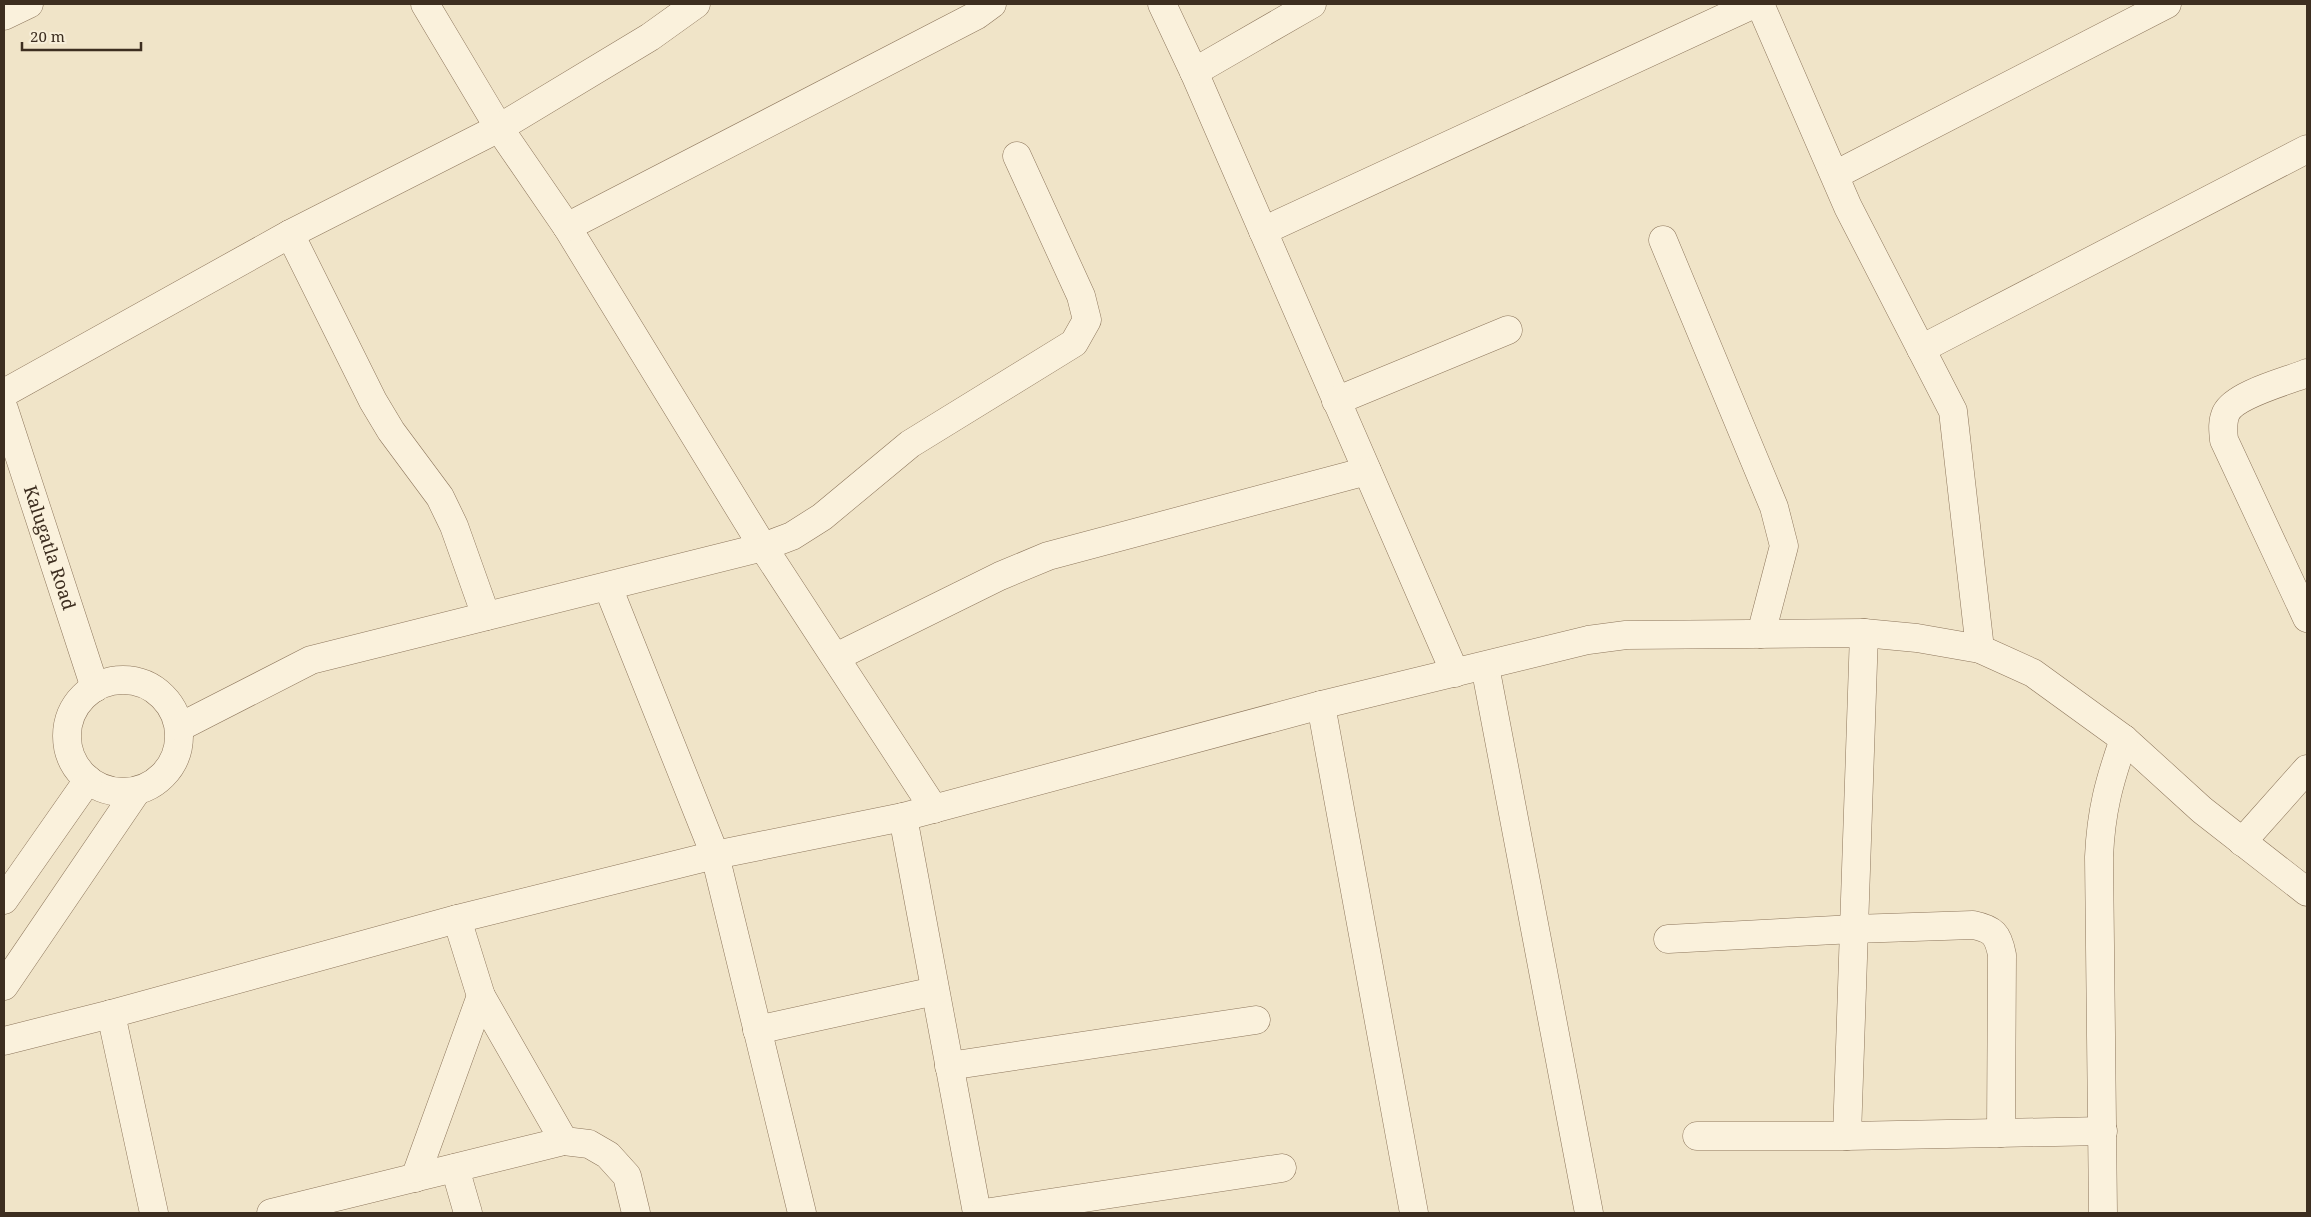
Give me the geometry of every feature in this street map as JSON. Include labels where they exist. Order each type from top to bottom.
[{"type":"street","points":[[4,16],[29,4]]},
{"type":"street","points":[[424,4],[499,128],[567,227],[762,547],[934,808]]},
{"type":"street","points":[[567,227],[977,15],[992,4]]},
{"type":"street","points":[[1162,4],[1194,72],[1455,673]]},
{"type":"street","points":[[1194,72],[1312,4]]},
{"type":"street","points":[[1263,231],[1754,4]]},
{"type":"street","points":[[1760,4],[1848,207],[1953,412],[1980,649]]},
{"type":"street","points":[[1835,175],[2167,4]]},
{"type":"street","points":[[4,393],[290,234],[499,128],[650,37],[684,8]]},
{"type":"street","points":[[1921,349],[2307,149]]},
{"type":"street","points":[[180,727],[311,660],[762,547],[792,536],[822,517],[910,444],[1074,343],[1087,320],[1081,296],[1017,156]]},
{"type":"street","points":[[290,234],[373,401],[391,431],[440,498],[454,526],[486,616]]},
{"type":"street","points":[[1664,240],[1774,507],[1784,546],[1761,634]]},
{"type":"street","points":[[1336,400],[1508,330]]},
{"type":"street","points":[[2307,373],[2239,399],[2226,412],[2222,426],[2224,440],[2297,571],[2307,618]]},
{"type":"street","name":"Kalugatla Road","points":[[4,409],[94,688]]},
{"type":"street","points":[[836,658],[1000,576],[1048,556],[1367,472]]},
{"type":"street","points":[[608,587],[715,855],[802,1213]]},
{"type":"street","points":[[1847,1136],[1864,633]]},
{"type":"street","points":[[4,1041],[111,1014],[457,919],[715,855],[903,817],[1321,705],[1588,640],[1626,635],[1864,633],[1917,638],[1980,649],[2033,673],[2124,739],[2202,810],[2307,892]]},
{"type":"street","points":[[1484,666],[1589,1213]]},
{"type":"street","points":[[4,986],[136,792],[160,779],[172,765],[180,746],[180,727],[173,709],[161,694],[146,684],[129,680],[111,681],[94,688],[80,699],[71,714],[66,732],[69,750],[76,767],[88,780],[105,790],[136,792]]},
{"type":"street","points":[[1321,705],[1414,1213]]},
{"type":"street","points":[[2103,1213],[2099,866],[2101,820],[2109,783],[2124,739]]},
{"type":"street","points":[[2242,842],[2307,769]]},
{"type":"street","points":[[4,900],[88,780]]},
{"type":"street","points":[[903,817],[977,1213]]},
{"type":"street","points":[[457,919],[481,996],[564,1141]]},
{"type":"street","points":[[1668,939],[1854,929],[1972,925],[1989,928],[1999,941],[2002,955],[2001,1133]]},
{"type":"street","points":[[757,1030],[935,991]]},
{"type":"street","points":[[415,1178],[481,996]]},
{"type":"street","points":[[111,1014],[154,1213]]},
{"type":"street","points":[[949,1066],[1256,1020]]},
{"type":"street","points":[[1697,1136],[1847,1136],[2103,1131]]},
{"type":"street","points":[[271,1213],[351,1204],[415,1178],[564,1141],[589,1144],[608,1155],[627,1176],[636,1213]]},
{"type":"street","points":[[454,1168],[468,1213]]},
{"type":"street","points":[[984,1213],[1282,1168]]}]
